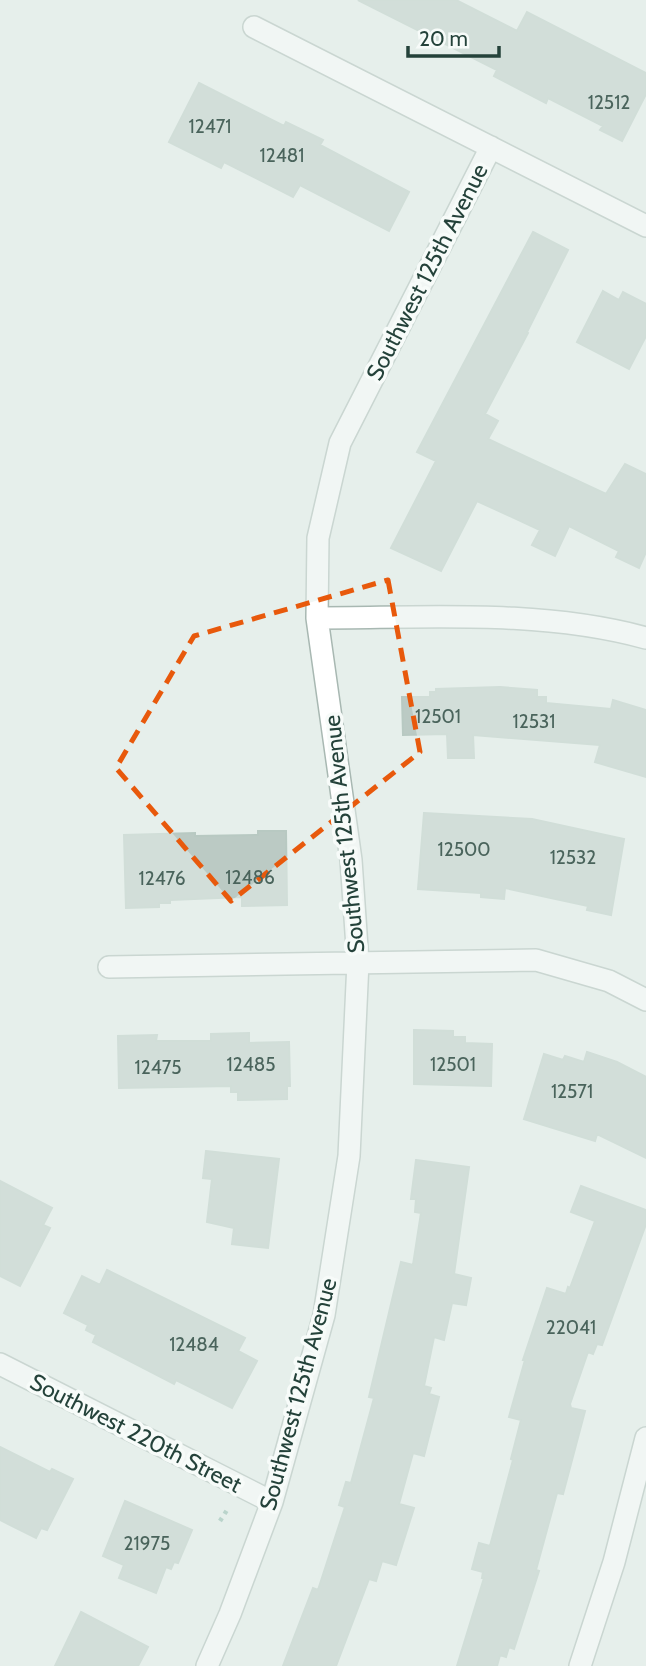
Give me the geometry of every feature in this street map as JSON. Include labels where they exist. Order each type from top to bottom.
[{"type":"street","points":[[254,27],[646,226]]},
{"type":"street","name":"Southwest 125th Avenue","points":[[207,1666],[230,1614],[272,1502],[324,1315],[349,1156],[359,962],[351,859],[317,618],[318,538],[340,443],[491,147]]},
{"type":"street","points":[[317,618],[499,616],[615,630],[646,638]]},
{"type":"street","points":[[109,967],[536,960],[609,981],[646,1000]]},
{"type":"street","name":"Southwest 220th Street","points":[[0,1364],[272,1502]]},
{"type":"street","points":[[580,1666],[614,1562],[646,1438]]},
{"type":"path","points":[[219,1521],[229,1506]]},
{"type":"highlighted area","points":[[388,580],[420,752],[231,901],[116,768],[194,636]]},
{"type":"building","points":[[358,0],[456,0],[517,31],[527,12],[646,73],[646,94],[622,141],[600,130],[603,126],[548,98],[546,103],[494,76],[497,70]]},
{"type":"building","points":[[199,83],[284,126],[286,122],[323,140],[320,145],[409,192],[389,231],[300,185],[293,197],[224,162],[221,168],[169,142]]},
{"type":"building","points":[[533,232],[568,250],[485,414],[498,421],[488,439],[606,494],[625,464],[646,474],[646,552],[639,568],[616,557],[619,551],[569,526],[555,556],[532,545],[540,530],[477,501],[441,571],[391,548],[436,461],[417,452]]},
{"type":"building","points":[[603,291],[619,300],[623,292],[646,304],[646,336],[629,369],[577,342]]},
{"type":"building","points":[[500,687],[537,690],[537,697],[546,697],[546,703],[611,709],[613,700],[646,710],[646,777],[595,762],[600,745],[473,735],[474,758],[448,758],[447,734],[403,735],[402,697],[430,697],[430,692],[436,692],[436,689]]},
{"type":"building","points":[[424,813],[532,819],[624,839],[611,915],[587,910],[588,906],[505,888],[504,899],[481,897],[481,893],[418,889]]},
{"type":"building","points":[[258,831],[286,831],[287,905],[242,906],[242,897],[170,900],[170,903],[159,903],[159,907],[126,908],[124,835],[258,835]]},
{"type":"building","points":[[414,1030],[453,1031],[453,1037],[465,1037],[465,1043],[492,1044],[491,1086],[414,1084]]},
{"type":"building","points":[[249,1033],[249,1043],[289,1042],[290,1086],[287,1086],[287,1099],[238,1100],[238,1092],[231,1092],[231,1086],[119,1088],[118,1036],[157,1035],[156,1041],[211,1041],[211,1034]]},
{"type":"building","points":[[587,1052],[617,1062],[646,1077],[646,1158],[597,1134],[595,1141],[524,1119],[544,1054],[563,1060],[565,1056],[584,1062]]},
{"type":"building","points":[[206,1151],[279,1159],[268,1248],[232,1244],[234,1228],[207,1222],[212,1179],[203,1178]]},
{"type":"building","points":[[416,1160],[469,1167],[454,1274],[471,1278],[466,1305],[452,1303],[444,1340],[434,1337],[424,1386],[431,1388],[429,1394],[439,1397],[424,1456],[413,1453],[399,1504],[414,1508],[396,1565],[382,1561],[376,1581],[369,1579],[336,1666],[283,1666],[313,1588],[318,1590],[345,1507],[339,1505],[346,1482],[351,1483],[374,1398],[369,1397],[401,1262],[413,1265],[421,1213],[415,1212],[416,1199],[411,1199]]},
{"type":"building","points":[[0,1181],[52,1208],[43,1225],[50,1228],[20,1286],[0,1276]]},
{"type":"building","points":[[581,1186],[646,1210],[646,1224],[602,1345],[597,1344],[593,1354],[588,1352],[570,1404],[571,1408],[585,1411],[563,1494],[557,1493],[536,1570],[539,1571],[514,1649],[509,1647],[506,1657],[500,1655],[497,1666],[457,1666],[484,1578],[483,1572],[472,1569],[479,1543],[490,1546],[513,1460],[511,1459],[521,1420],[509,1417],[523,1360],[547,1288],[566,1294],[595,1221],[571,1212]]},
{"type":"building","points":[[107,1270],[245,1338],[238,1351],[257,1361],[232,1408],[176,1380],[174,1384],[93,1342],[96,1335],[86,1330],[88,1325],[64,1313],[82,1276],[100,1285]]},
{"type":"building","points":[[0,1447],[50,1472],[52,1469],[73,1479],[47,1530],[41,1528],[36,1538],[0,1520]]},
{"type":"building","points":[[125,1501],[192,1530],[178,1563],[174,1562],[171,1569],[166,1567],[156,1593],[119,1578],[124,1565],[103,1556]]},
{"type":"building","points":[[81,1612],[148,1647],[138,1666],[55,1666]]}]
